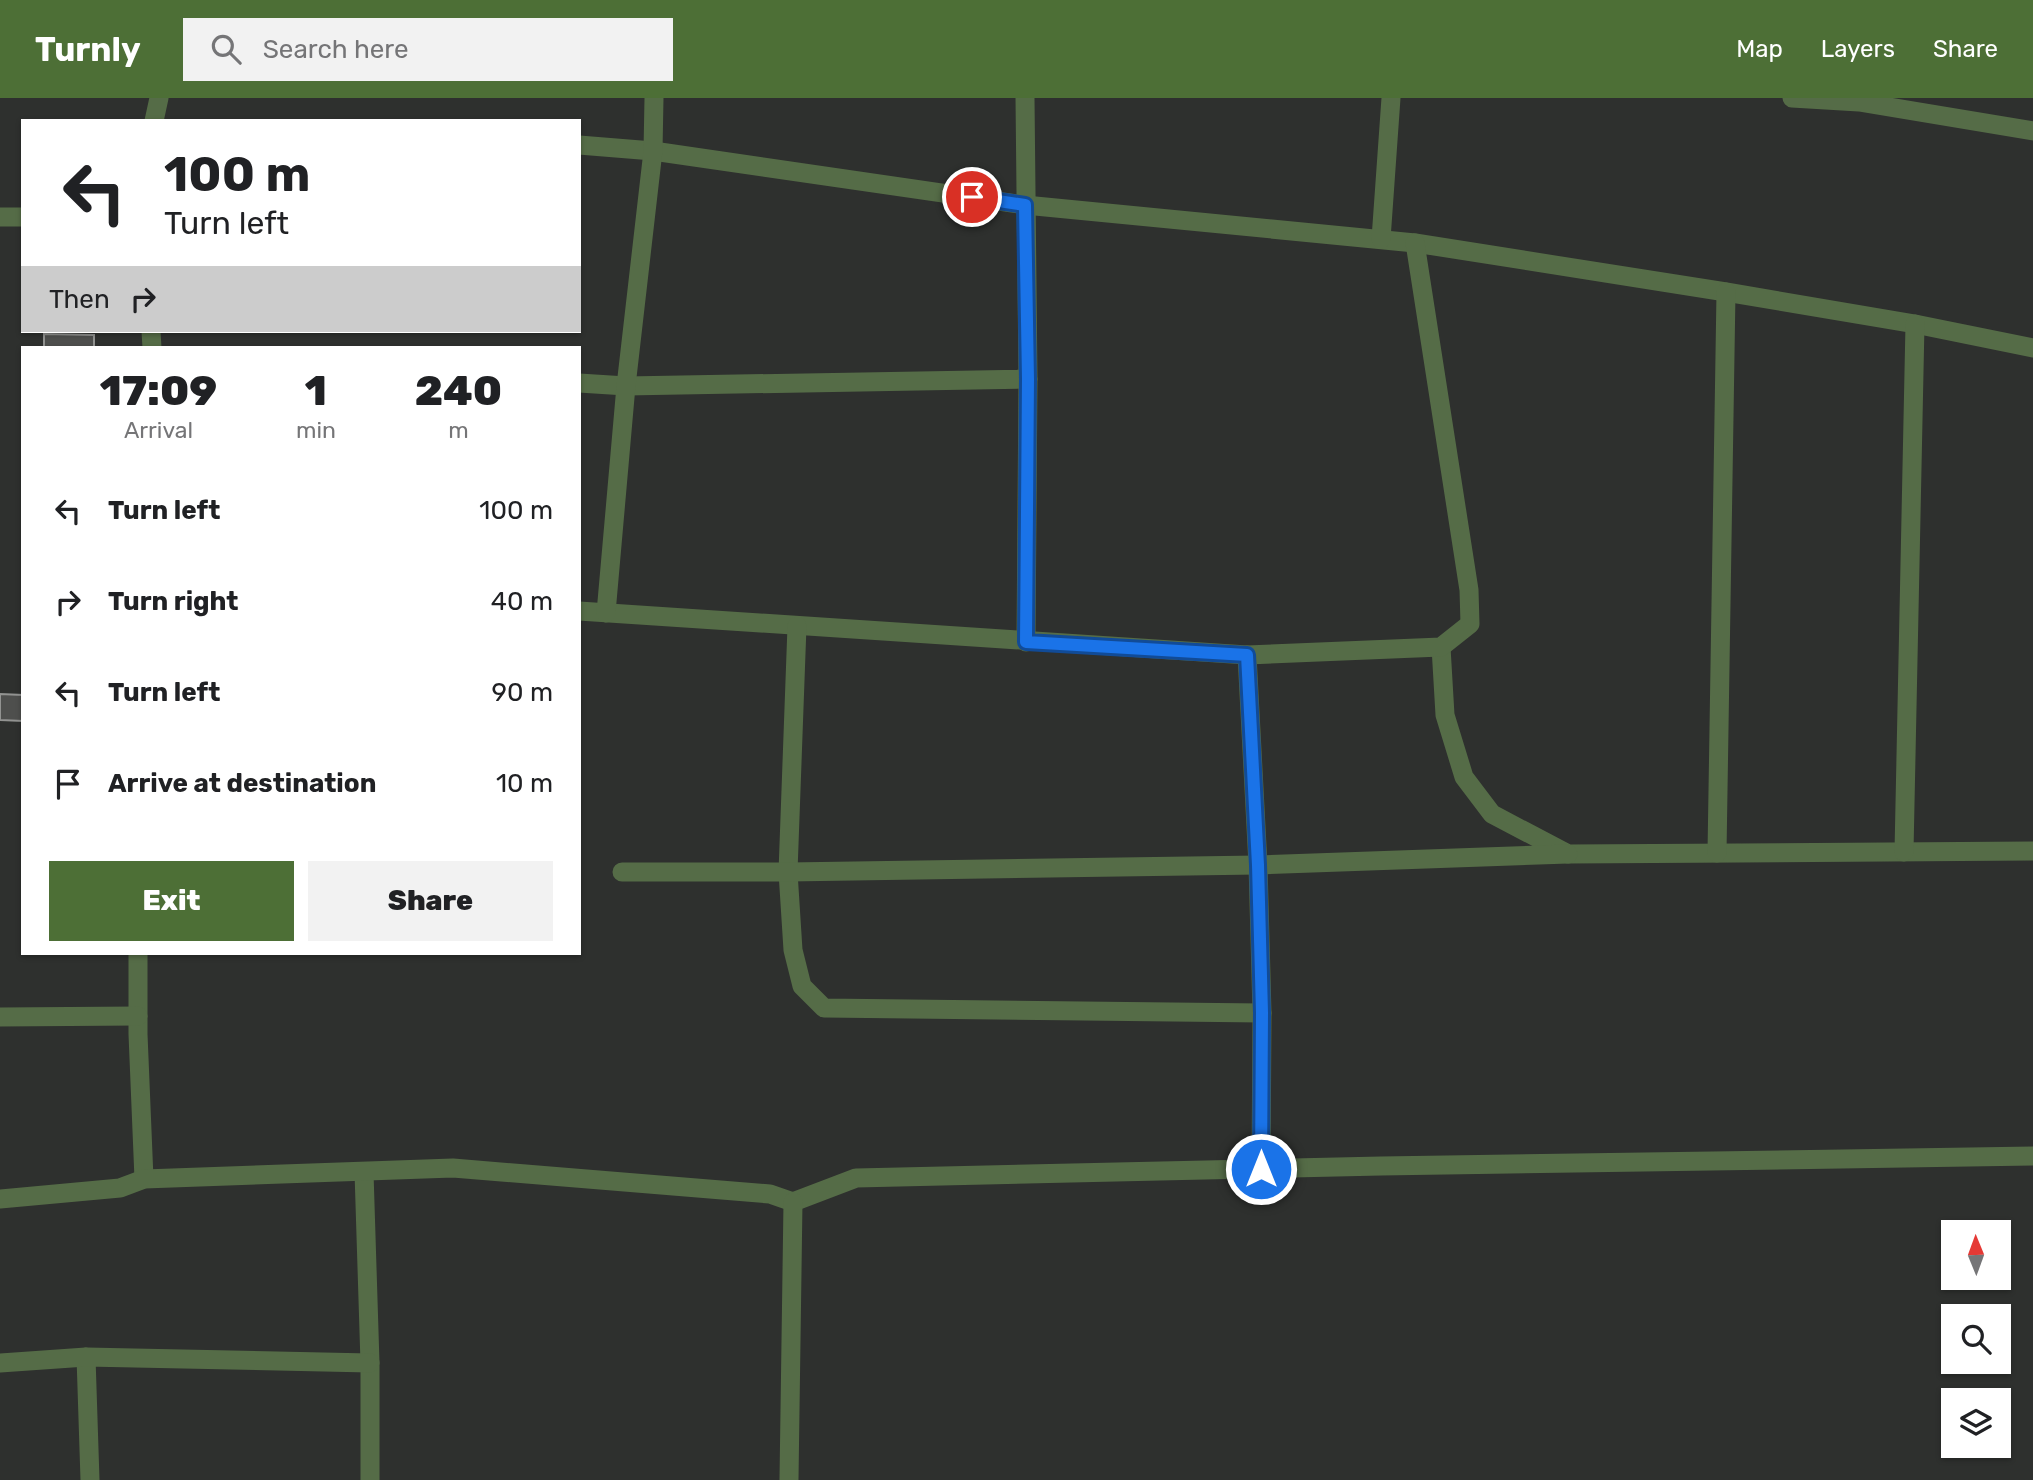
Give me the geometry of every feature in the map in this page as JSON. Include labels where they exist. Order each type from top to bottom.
[{"type":"street","points":[[155,119],[159,98]]},
{"type":"street","points":[[606,613],[626,386],[653,151],[654,98]]},
{"type":"street","points":[[1025,98],[1028,379],[1026,642]]},
{"type":"street","points":[[1381,239],[1391,98]]},
{"type":"street","points":[[1792,98],[1859,102],[2033,131]]},
{"type":"street","points":[[581,145],[653,151],[1025,205],[1415,243],[1915,324],[2033,348]]},
{"type":"street","points":[[0,218],[21,217]]},
{"type":"street","points":[[581,611],[1247,655],[1441,647],[1470,624],[1469,590],[1415,243]]},
{"type":"street","points":[[1717,853],[1726,292]]},
{"type":"street","points":[[1904,852],[1915,324]]},
{"type":"street","points":[[581,383],[626,386],[1028,379]]},
{"type":"street","points":[[797,626],[788,872],[793,950],[802,986],[824,1008],[1262,1013]]},
{"type":"street","points":[[1441,647],[1445,715],[1464,777],[1492,814],[1568,854]]},
{"type":"street","points":[[1247,655],[1258,865],[1262,1013],[1261,1169]]},
{"type":"street","points":[[622,872],[1258,865],[1568,854],[2033,851]]},
{"type":"street","points":[[138,955],[144,1179]]},
{"type":"street","points":[[0,1017],[138,1016]]},
{"type":"street","points":[[0,1199],[120,1188],[144,1179],[453,1168],[770,1194],[793,1202],[856,1178],[2033,1156]]},
{"type":"street","points":[[363,1172],[370,1363],[370,1480]]},
{"type":"street","points":[[789,1480],[793,1202]]},
{"type":"street","points":[[0,1363],[86,1357],[370,1363]]},
{"type":"street","points":[[86,1357],[90,1480]]},
{"type":"building","points":[[44,334],[94,335],[94,346],[44,346]]},
{"type":"building","points":[[0,694],[21,695],[21,721],[0,720]]},
{"type":"route","points":[[972,197],[1025,205],[1028,379],[1026,642],[1247,655],[1258,865],[1262,1013],[1261,1169]]}]
